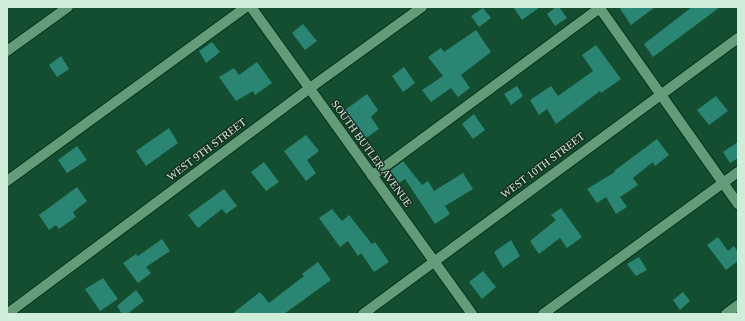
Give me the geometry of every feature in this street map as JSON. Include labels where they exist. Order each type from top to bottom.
[{"type":"street","points":[[7,51],[68,7]]},
{"type":"street","points":[[7,181],[246,7]]},
{"type":"street","name":"SOUTH BUTLER AVENUE","points":[[251,7],[472,314]]},
{"type":"street","name":"WEST 9TH STREET","points":[[7,314],[310,88],[422,7]]},
{"type":"street","points":[[372,176],[599,7],[738,204]]},
{"type":"street","name":"WEST 10TH STREET","points":[[364,314],[738,38]]},
{"type":"street","points":[[543,314],[738,172]]},
{"type":"street","points":[[726,314],[738,305]]},
{"type":"building","points":[[513,7],[540,7],[522,20]]},
{"type":"building","points":[[556,7],[559,7],[567,18],[555,26],[547,14]]},
{"type":"building","points":[[619,7],[655,7],[631,25]]},
{"type":"building","points":[[692,7],[720,7],[653,57],[644,44]]},
{"type":"building","points":[[483,8],[491,18],[479,27],[471,16]]},
{"type":"building","points":[[303,24],[317,41],[305,50],[292,33]]},
{"type":"building","points":[[476,30],[491,52],[461,75],[470,88],[458,97],[451,88],[431,102],[422,90],[443,76],[428,57],[441,48],[444,52]]},
{"type":"building","points":[[212,42],[220,52],[206,63],[199,51]]},
{"type":"building","points":[[596,45],[621,79],[601,93],[600,91],[556,124],[547,109],[539,115],[530,100],[551,86],[558,96],[593,71],[582,55]]},
{"type":"building","points":[[61,56],[69,69],[57,77],[49,65]]},
{"type":"building","points":[[257,62],[272,83],[255,95],[253,91],[236,101],[219,77],[234,68],[239,75]]},
{"type":"building","points":[[404,67],[415,83],[403,92],[392,76]]},
{"type":"building","points":[[517,86],[523,96],[511,105],[504,94]]},
{"type":"building","points":[[367,94],[378,110],[371,117],[379,129],[366,138],[345,110]]},
{"type":"building","points":[[716,96],[728,111],[709,125],[697,110]]},
{"type":"building","points":[[474,114],[485,130],[473,139],[462,124]]},
{"type":"building","points":[[169,128],[178,143],[146,166],[136,151]]},
{"type":"building","points":[[306,135],[319,151],[307,160],[316,173],[306,181],[284,151]]},
{"type":"building","points":[[657,139],[669,155],[655,166],[653,162],[633,178],[638,185],[620,197],[627,207],[616,214],[606,197],[597,203],[587,189],[615,172],[614,171]]},
{"type":"building","points":[[738,142],[738,158],[730,163],[723,152]]},
{"type":"building","points":[[77,146],[87,160],[67,173],[58,160]]},
{"type":"building","points":[[403,161],[422,185],[428,181],[434,191],[463,173],[473,189],[445,206],[450,214],[435,224],[405,179],[399,183],[390,171]]},
{"type":"building","points":[[264,162],[279,182],[266,191],[251,172]]},
{"type":"building","points":[[77,187],[87,201],[73,212],[76,217],[59,229],[56,225],[49,230],[39,215]]},
{"type":"building","points":[[224,189],[237,206],[226,214],[222,209],[198,228],[188,215]]},
{"type":"building","points":[[561,208],[582,237],[567,248],[560,238],[539,254],[530,241],[556,220],[551,215]]},
{"type":"building","points":[[332,209],[342,221],[349,215],[372,244],[375,242],[389,262],[374,272],[361,253],[358,256],[348,241],[340,247],[319,218]]},
{"type":"building","points":[[718,237],[728,251],[734,246],[738,252],[738,261],[726,270],[707,245]]},
{"type":"building","points":[[162,239],[170,251],[146,267],[151,273],[138,283],[123,263],[136,254],[138,256]]},
{"type":"building","points":[[511,240],[520,256],[503,268],[494,252]]},
{"type":"building","points":[[639,257],[647,270],[636,276],[627,264]]},
{"type":"building","points":[[318,262],[331,280],[284,314],[232,314],[260,292],[269,303],[304,276],[302,274]]},
{"type":"building","points":[[483,271],[496,287],[482,299],[469,282]]},
{"type":"building","points":[[103,278],[118,299],[100,311],[85,289]]},
{"type":"building","points":[[136,290],[144,301],[127,314],[122,314],[117,306]]},
{"type":"building","points":[[683,292],[690,301],[680,310],[673,300]]}]
